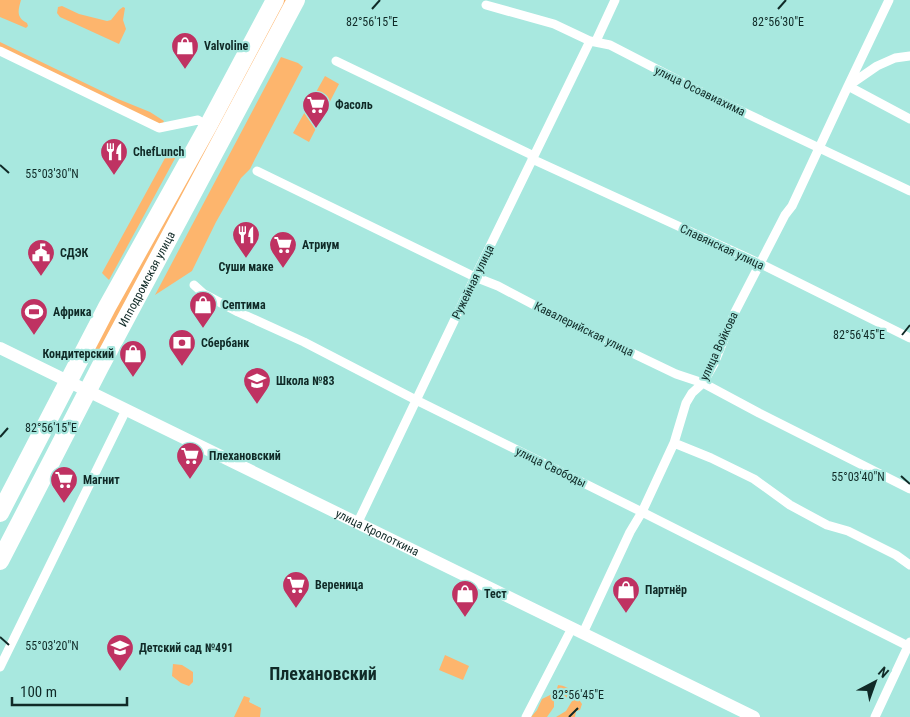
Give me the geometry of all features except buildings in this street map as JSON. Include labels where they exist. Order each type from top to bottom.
[{"type":"highway","name":"Ипподромская улица","points":[[0,513],[67,382],[275,0]]},
{"type":"highway","name":"Ипподромская улица","points":[[0,561],[87,391],[296,0]]},
{"type":"main road","name":"улица Кропоткина","points":[[0,348],[754,717]]},
{"type":"street","name":"Ружейная улица","points":[[358,524],[533,157],[615,0]]},
{"type":"street","name":"улица Войкова","points":[[526,717],[577,630],[642,512],[674,443],[686,403],[692,393],[703,383],[714,364],[735,312],[785,215],[792,206],[889,0]]},
{"type":"street","name":"улица Осоавиахима","points":[[486,5],[554,24],[593,41],[610,45],[701,92],[910,191]]},
{"type":"street","points":[[0,51],[159,128],[198,120],[208,126]]},
{"type":"street","points":[[848,86],[877,66],[895,58],[910,56]]},
{"type":"street","name":"Славянская улица","points":[[336,61],[533,157],[761,264],[910,338]]},
{"type":"street","points":[[848,86],[910,118]]},
{"type":"street","name":"Кавалерийская улица","points":[[257,171],[475,277],[498,286],[557,317],[676,374],[703,383],[758,413],[910,489]]},
{"type":"street","name":"улица Свободы","points":[[194,285],[204,294],[238,312],[304,342],[416,400],[909,645]]},
{"type":"street","points":[[0,667],[126,410]]},
{"type":"street","points":[[674,443],[711,458],[754,479],[790,505],[827,525],[848,531],[896,555],[910,565]]},
{"type":"street","points":[[875,717],[909,645]]},
{"type":"shaded area","points":[[0,0],[21,0],[19,16],[27,23],[28,26],[26,28],[0,17]]},
{"type":"shaded area","points":[[279,0],[290,0],[97,354],[94,356],[91,354]]},
{"type":"shaded area","points":[[62,6],[79,14],[107,21],[111,20],[123,7],[125,8],[123,20],[126,29],[119,44],[60,17],[57,13],[58,7]]},
{"type":"shaded area","points":[[0,42],[118,99],[150,112],[164,121],[162,125],[0,49]]},
{"type":"shaded area","points":[[281,57],[298,63],[303,67],[250,169],[241,178],[216,222],[192,271],[155,295]]},
{"type":"shaded area","points":[[325,76],[339,84],[309,142],[293,133]]},
{"type":"shaded area","points":[[170,149],[179,151],[109,280],[102,273]]},
{"type":"shaded area","points":[[445,655],[469,666],[463,680],[439,670]]},
{"type":"shaded area","points":[[173,664],[182,665],[193,672],[193,682],[189,686],[172,676]]},
{"type":"shaded area","points":[[558,685],[570,689],[582,704],[580,710],[576,711],[575,717],[556,717],[566,711],[572,701],[563,695],[559,695],[554,701],[554,707],[547,717],[531,717],[542,699],[556,692]]},
{"type":"shaded area","points":[[244,696],[250,698],[249,702],[261,708],[260,717],[234,717]]},
{"type":"place","name":"Valvoline","points":[[185,70]]},
{"type":"place","name":"Фасоль","points":[[316,129]]},
{"type":"place","name":"ChefLunch","points":[[114,176]]},
{"type":"place","name":"Суши маке","points":[[246,259]]},
{"type":"place","name":"Атриум","points":[[283,269]]},
{"type":"place","name":"СДЭК","points":[[41,277]]},
{"type":"place","name":"Септима","points":[[203,329]]},
{"type":"place","name":"Африка","points":[[34,336]]},
{"type":"place","name":"Сбербанк","points":[[182,367]]},
{"type":"place","name":"Кондитерский","points":[[133,378]]},
{"type":"place","name":"Школа №83","points":[[257,405]]},
{"type":"place","name":"Плехановский","points":[[190,480]]},
{"type":"place","name":"Магнит","points":[[64,504]]},
{"type":"place","name":"Вереница","points":[[296,609]]},
{"type":"place","name":"Партнёр","points":[[626,614]]},
{"type":"place","name":"Тест","points":[[465,618]]},
{"type":"place","name":"Детский сад №491","points":[[120,672]]},
{"type":"district","name":"Плехановский","points":[[323,674]]}]
